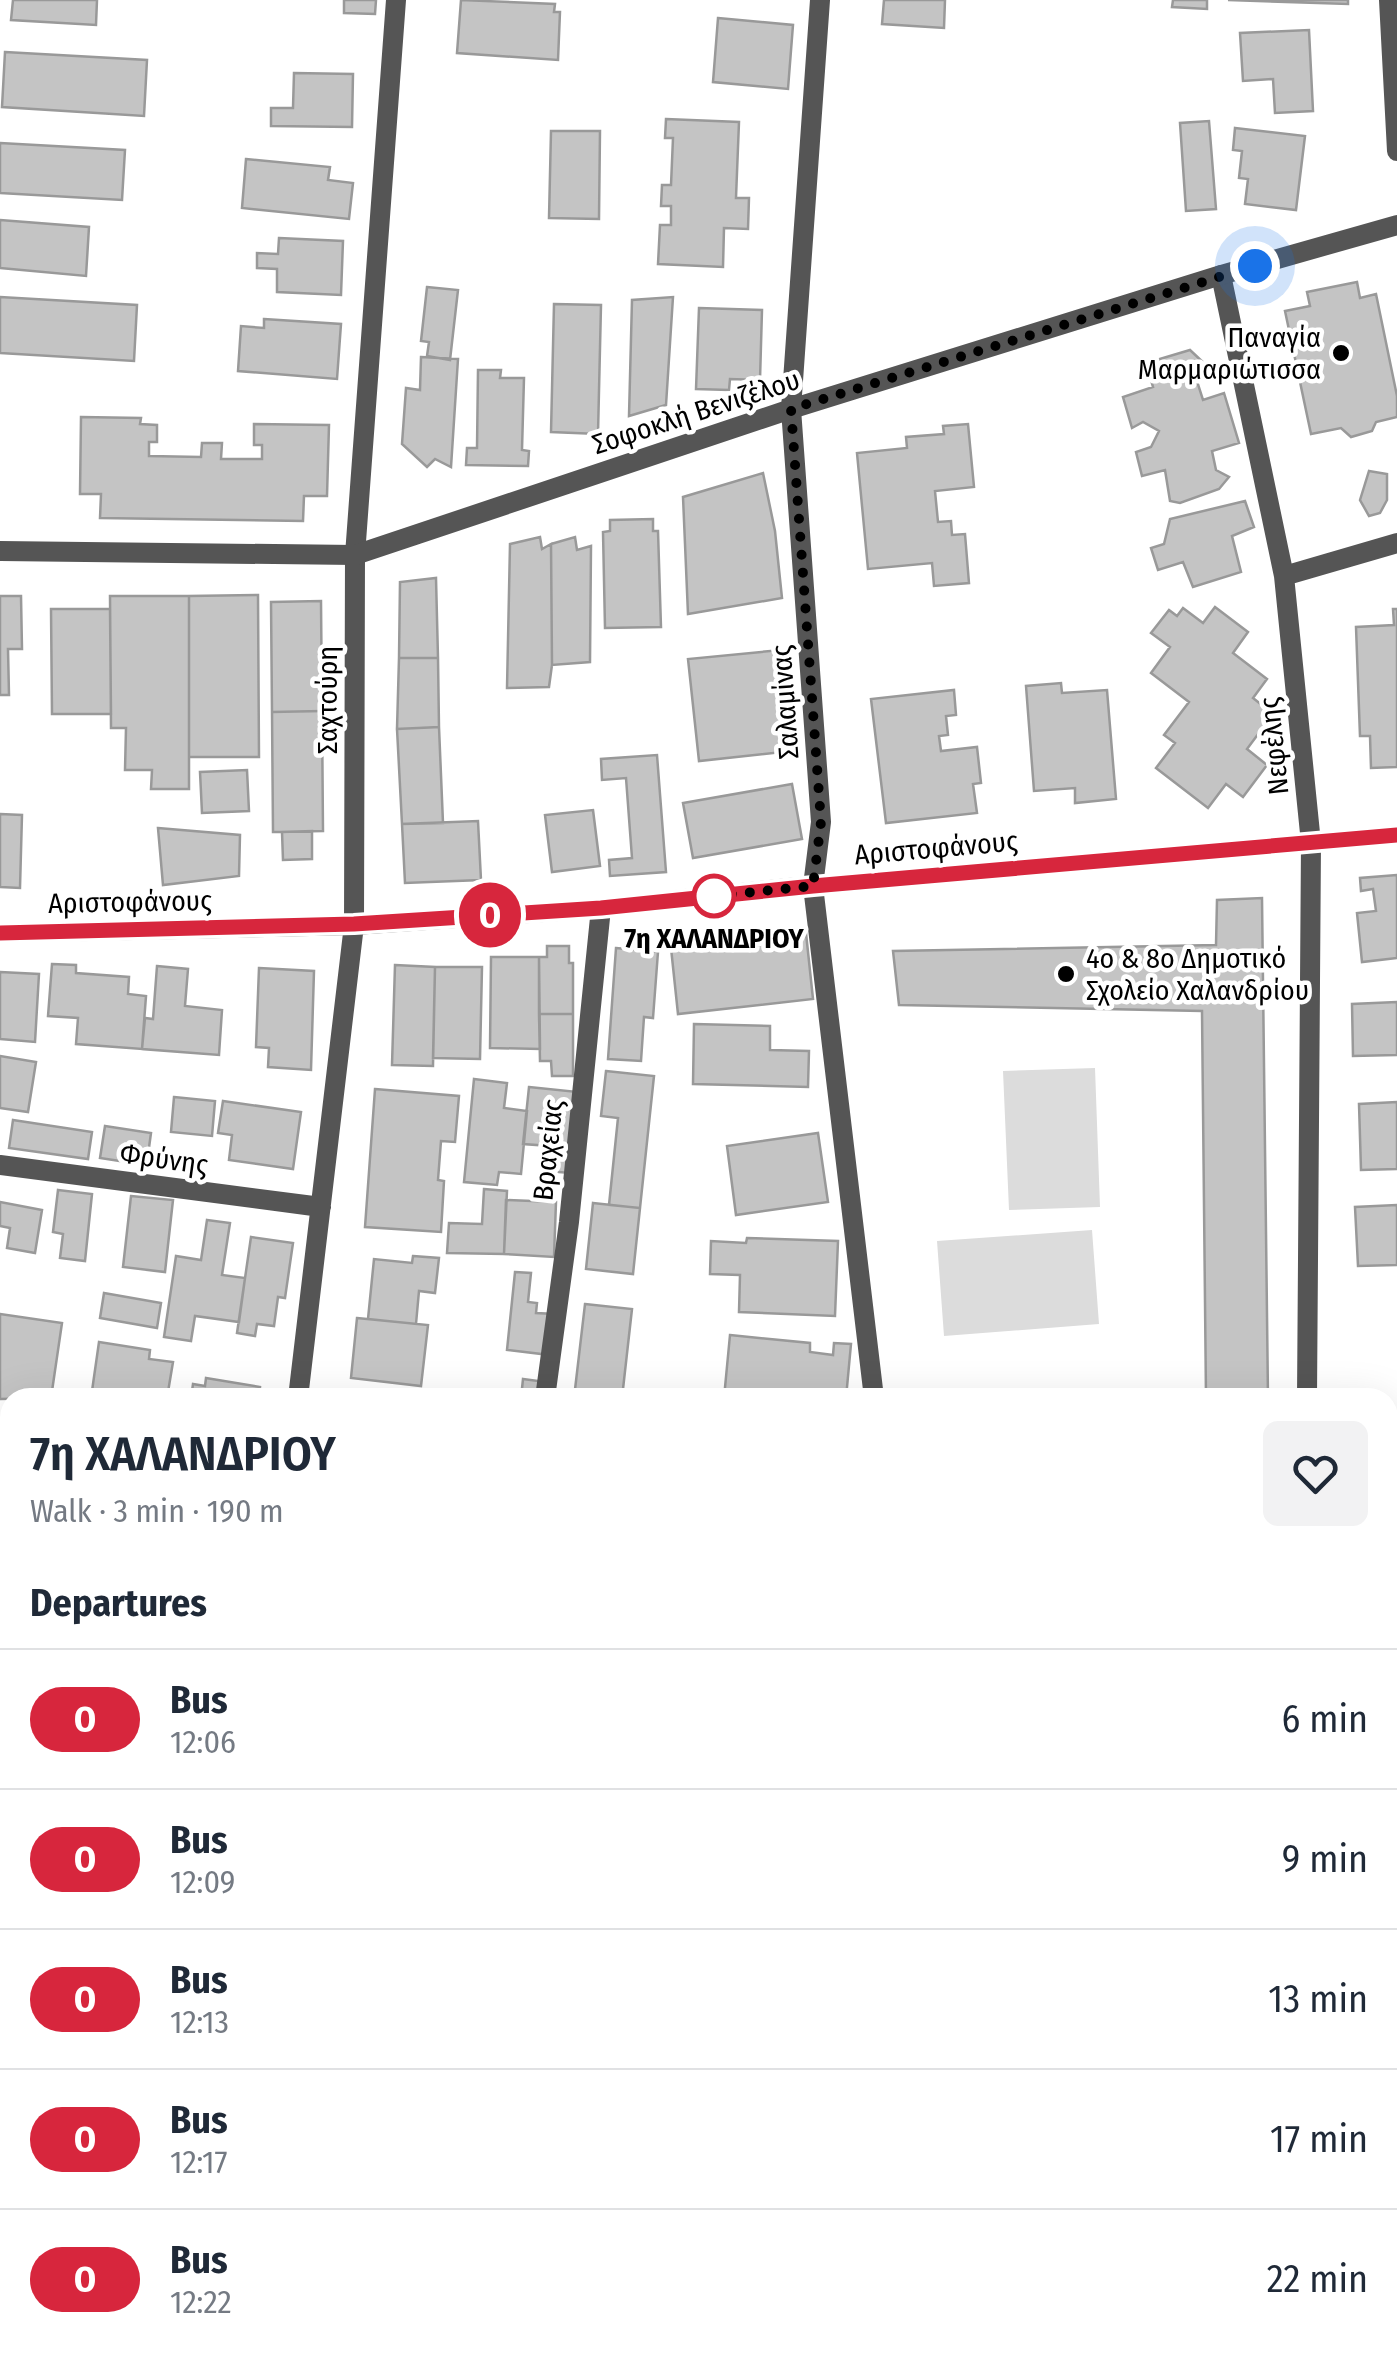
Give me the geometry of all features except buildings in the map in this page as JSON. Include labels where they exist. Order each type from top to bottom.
[{"type":"street","name":"Σαχτούρη","points":[[299,1388],[354,924],[356,554],[396,0]]},
{"type":"street","name":"Σαλαμίνας","points":[[820,0],[791,409],[821,822],[813,886],[873,1388]]},
{"type":"street","points":[[1389,0],[1397,151]]},
{"type":"street","name":"Σοφοκλή Βενιζέλου","points":[[0,550],[356,554],[791,409],[1397,225]]},
{"type":"street","name":"Νεφέλης","points":[[1220,276],[1284,576],[1311,842],[1307,1388]]},
{"type":"street","points":[[1284,576],[1397,543]]},
{"type":"street","name":"Αριστοφάνους","points":[[0,932],[354,924],[601,908],[1397,835]]},
{"type":"street","name":"Βραχείας","points":[[546,1388],[601,908]]},
{"type":"street","name":"Φρύνης","points":[[0,1165],[321,1207]]},
{"type":"shaded area","points":[[1095,1068],[1100,1207],[1009,1210],[1003,1071]]},
{"type":"shaded area","points":[[1092,1230],[1099,1324],[944,1336],[937,1241]]},
{"type":"bus line","name":"Ο","points":[[0,933],[354,924],[601,908],[1397,835]]},
{"type":"place","name":"Παναγία Μαρμαριώτισσα","points":[[1341,353]]},
{"type":"place","name":"7η ΧΑΛΑΝΔΡΙΟΥ","points":[[714,896]]},
{"type":"place","name":"4ο & 8ο Δημοτικό Σχολείο Χαλανδρίου","points":[[1066,974]]},
{"type":"route","points":[[714,896],[813,886],[821,822],[791,409],[1255,266]]}]
